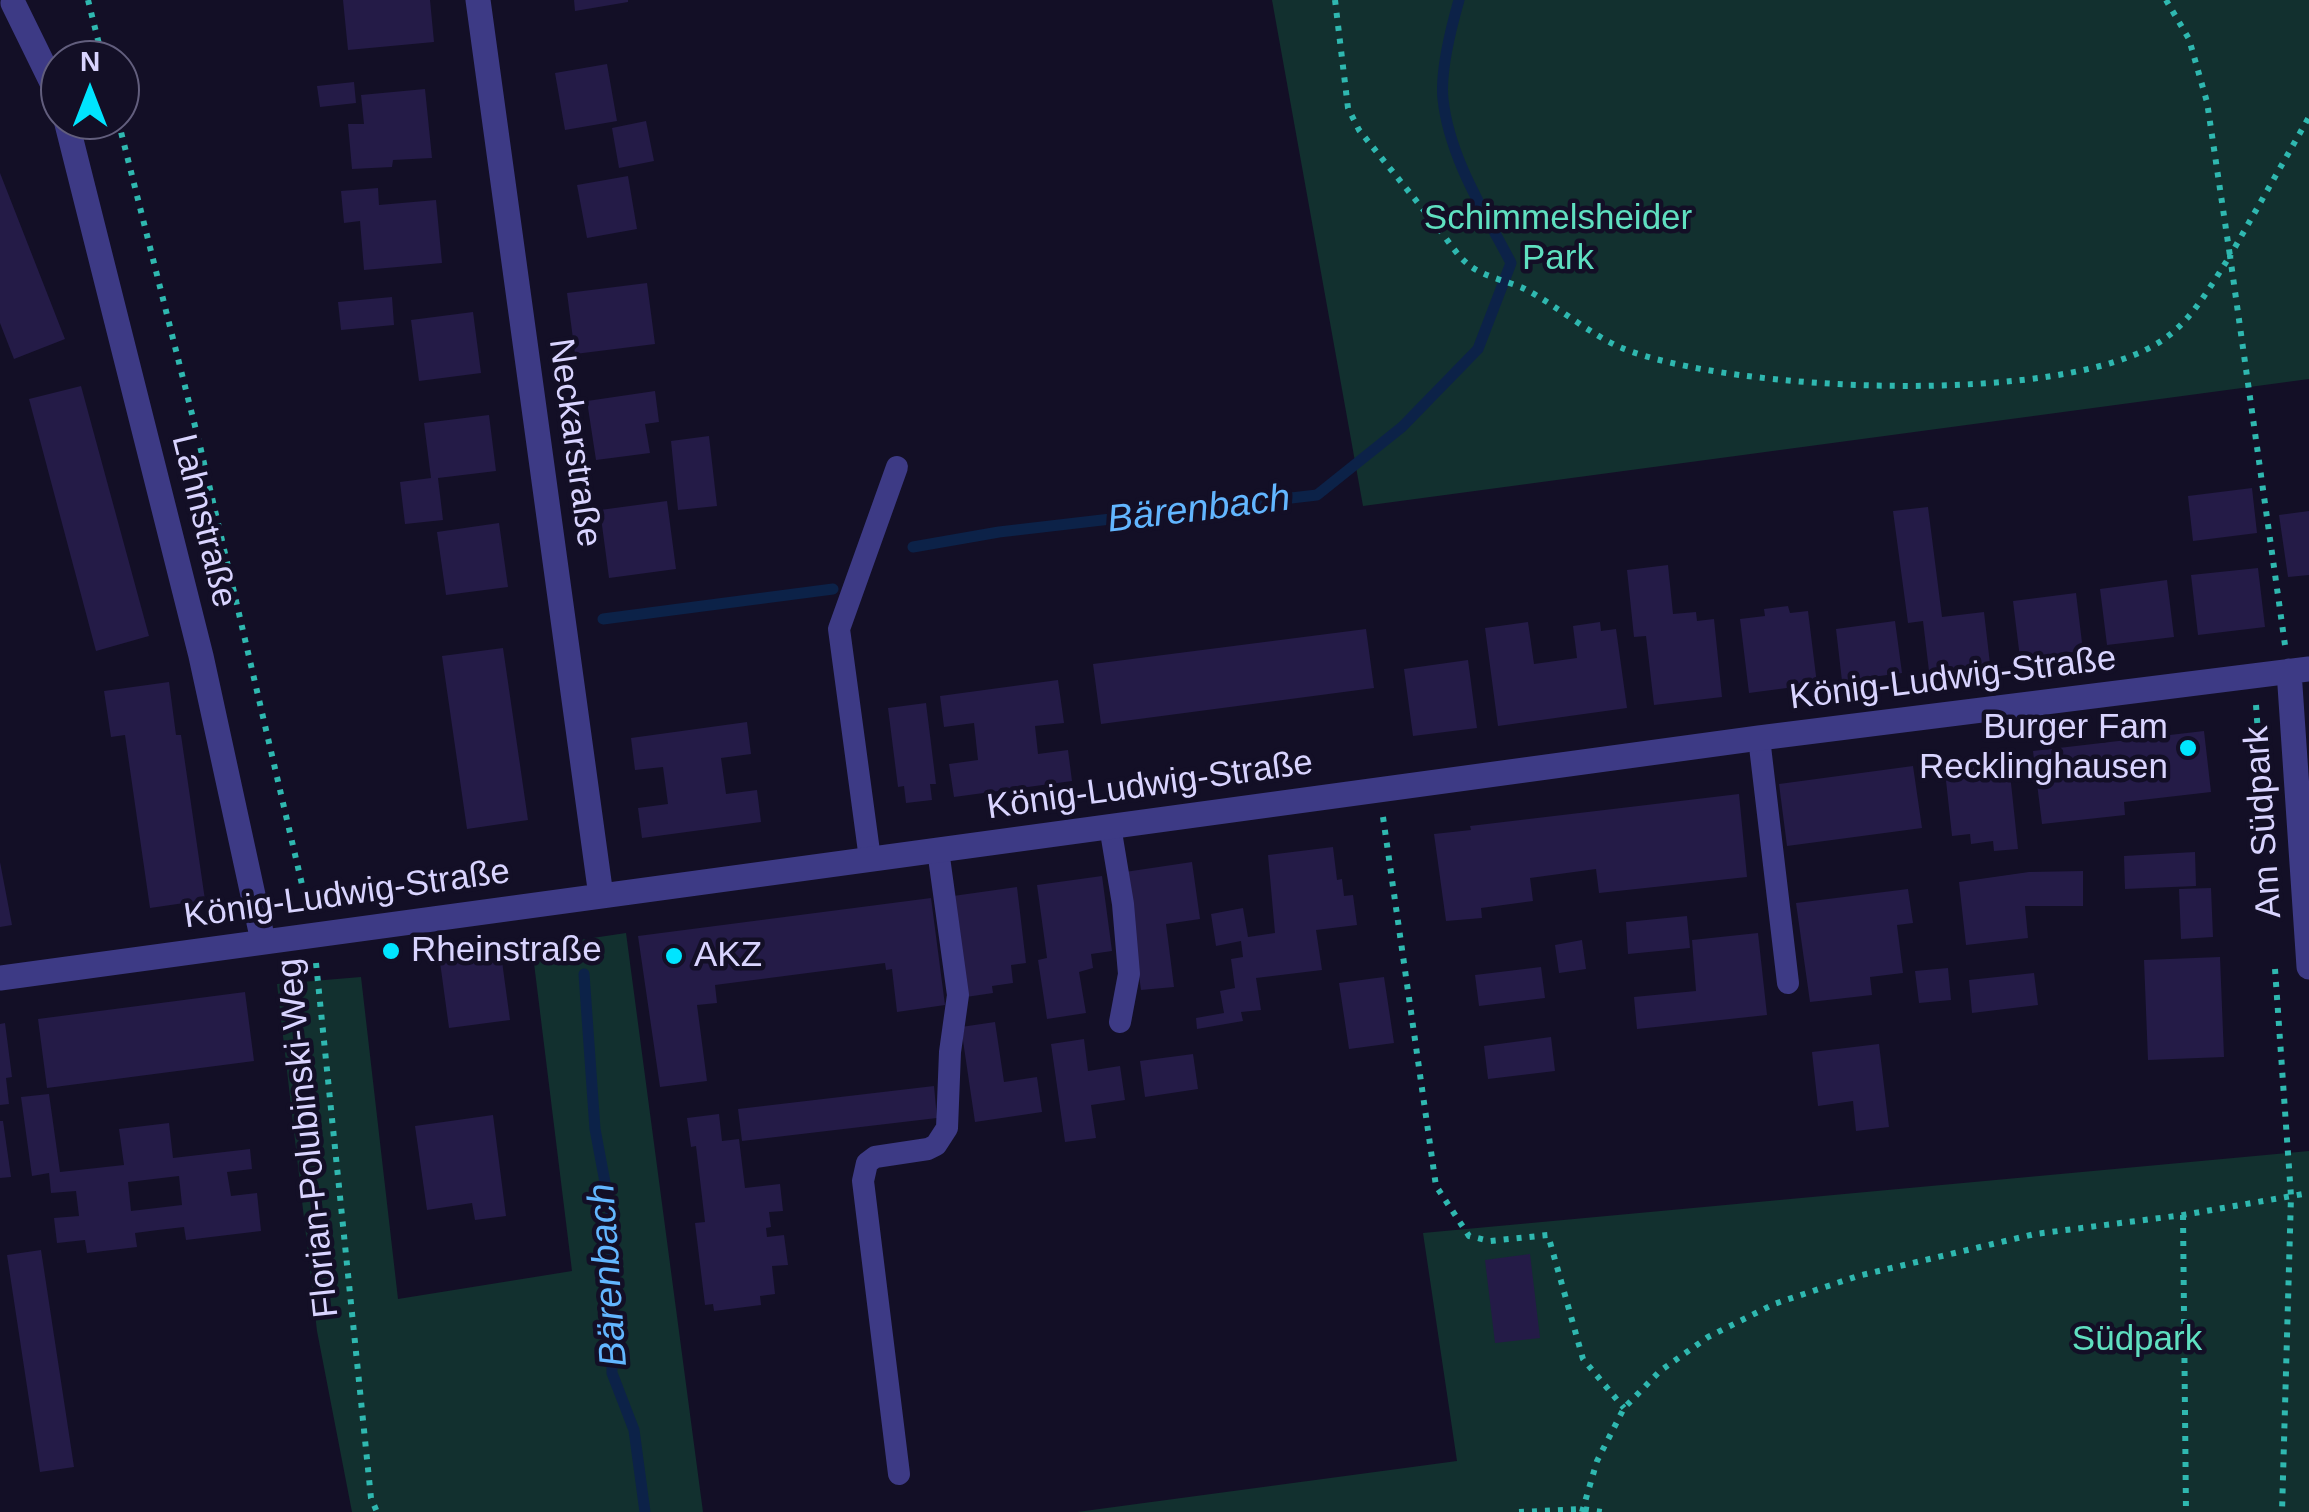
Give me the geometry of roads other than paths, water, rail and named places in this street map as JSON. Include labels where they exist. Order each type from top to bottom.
[{"type":"street","name":"Neckarstraße","points":[[478,0],[601,896]]},
{"type":"street","points":[[10,4],[40,61]]},
{"type":"street","name":"Lahnstraße","points":[[71,140],[201,656],[263,942]]},
{"type":"street","name":"König-Ludwig-Straße","points":[[0,978],[1759,738],[2299,670]]},
{"type":"street","name":"Am Südpark","points":[[2299,670],[2309,967]]},
{"type":"lane","points":[[870,859],[838,629],[897,467]]},
{"type":"lane","points":[[1759,738],[1788,983]]},
{"type":"lane","points":[[1110,826],[1130,974],[1120,1022]]},
{"type":"lane","points":[[900,1474],[863,1182],[867,1163],[875,1157],[928,1150],[947,1128],[950,1052],[958,995],[938,850]]},
{"type":"waterway","name":"Bärenbach","points":[[913,547],[999,532],[1317,495],[1402,427],[1478,349],[1511,263],[1470,184],[1447,121],[1443,75],[1459,0]]},
{"type":"waterway","name":"Bärenbach","points":[[603,619],[833,589]]},
{"type":"waterway","name":"Bärenbach","points":[[584,974],[595,1129],[613,1225],[612,1373],[634,1430],[645,1512]]},
{"type":"place","name":"Burger Fam Recklinghausen","points":[[2188,748]]},
{"type":"place","name":"Rheinstraße","points":[[391,951]]},
{"type":"place","name":"AKZ","points":[[674,956]]},
{"type":"park label","name":"Schimmelsheider Park","points":[[1558,239]]},
{"type":"park label","name":"Südpark","points":[[2137,1340]]}]
